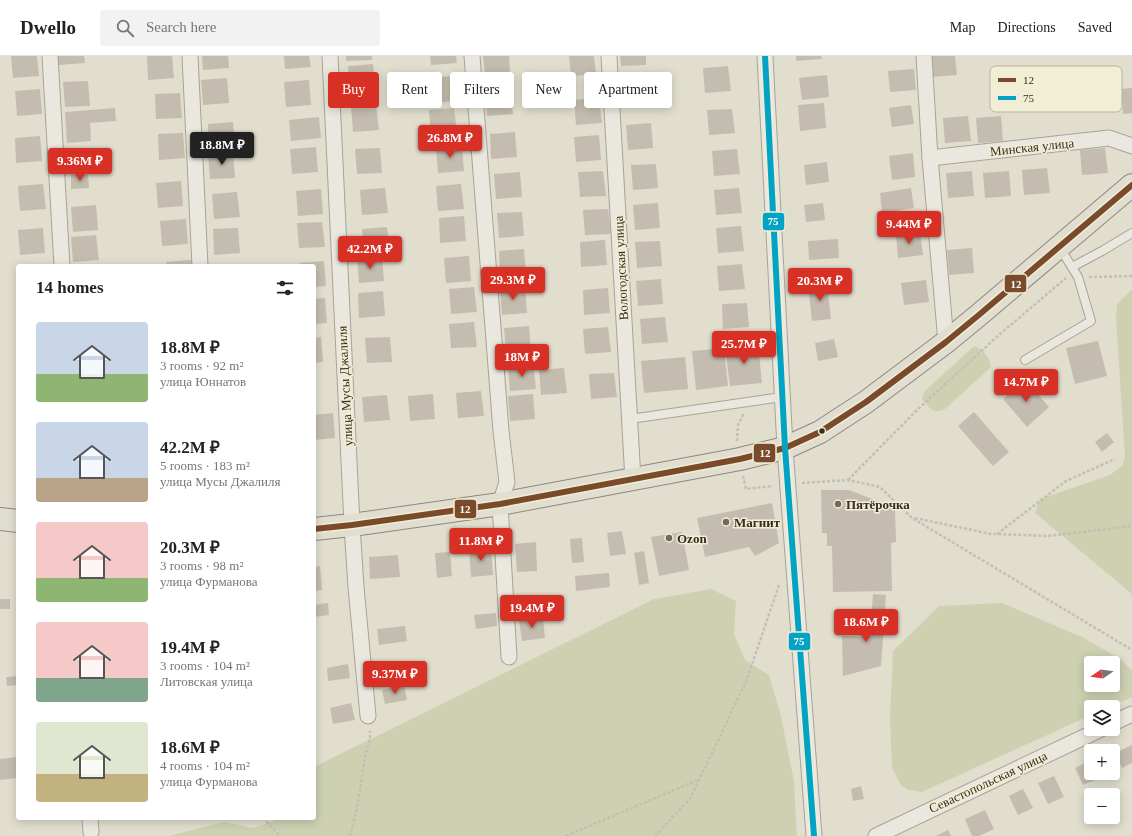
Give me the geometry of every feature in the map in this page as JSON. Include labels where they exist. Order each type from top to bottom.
[{"type":"main road","points":[[316,529],[500,504],[740,459],[785,448],[820,432],[866,402],[946,342],[1132,185]]},
{"type":"main road","points":[[0,518],[16,521]]},
{"type":"street","points":[[50,56],[62,264]]},
{"type":"street","points":[[190,56],[200,264]]},
{"type":"street","name":"улица Мусы Джалиля","points":[[330,56],[352,525],[356,588],[368,716]]},
{"type":"street","points":[[472,56],[506,482],[500,504],[509,657]]},
{"type":"street","name":"Вологодская улица","points":[[609,56],[633,480]]},
{"type":"street","points":[[765,56],[785,448],[814,836]]},
{"type":"street","points":[[924,56],[930,158],[946,342]]},
{"type":"street","name":"Минская улица","points":[[930,158],[1109,138],[1132,146]]},
{"type":"street","points":[[1120,720],[1132,714]]},
{"type":"street","name":"Севастопольская улица","points":[[876,836],[1086,736]]},
{"type":"lane","points":[[1072,267],[1132,233]]},
{"type":"lane","points":[[1025,360],[1091,321],[1078,277],[1059,247]]},
{"type":"lane","points":[[630,419],[782,397]]},
{"type":"path","points":[[848,480],[916,411],[1000,334],[1067,277],[1132,276]]},
{"type":"path","points":[[737,447],[738,426],[750,402]]},
{"type":"path","points":[[997,534],[1066,481],[1115,459]]},
{"type":"path","points":[[788,484],[848,480],[880,486],[912,518],[1132,650]]},
{"type":"path","points":[[912,518],[991,534],[1048,536],[1132,526]]},
{"type":"path","points":[[655,836],[690,798],[700,779],[746,682],[779,585]]},
{"type":"path","points":[[350,836],[370,736],[368,716]]},
{"type":"path","points":[[566,836],[700,779]]},
{"type":"path","points":[[265,820],[280,836]]},
{"type":"green space","points":[[1132,289],[1132,594],[1035,513],[1040,499],[1110,475],[1122,466],[1125,457],[1116,318],[1117,304]]},
{"type":"green space","points":[[974,346],[986,354],[990,361],[991,367],[945,409],[941,411],[934,411],[929,408],[922,399],[924,392]]},
{"type":"green space","points":[[711,589],[736,601],[734,634],[745,660],[769,675],[780,712],[794,781],[797,836],[169,836],[224,822],[253,828],[274,820],[316,820],[316,766],[654,599]]},
{"type":"green space","points":[[1002,603],[1082,637],[1115,656],[1084,656],[1084,692],[1120,692],[1120,659],[1122,660],[1132,671],[1132,697],[1120,702],[1120,700],[1084,700],[1084,718],[922,792],[908,790],[900,784],[892,767],[890,716],[893,651],[939,606]]},
{"type":"building","points":[[11,56],[37,56],[39,76],[13,78]]},
{"type":"building","points":[[58,56],[84,56],[85,63],[59,65]]},
{"type":"building","points":[[147,56],[172,56],[174,78],[148,80]]},
{"type":"building","points":[[202,56],[228,56],[229,68],[203,70]]},
{"type":"building","points":[[284,56],[309,56],[311,67],[285,69]]},
{"type":"building","points":[[346,56],[372,56],[372,60],[346,61]]},
{"type":"building","points":[[430,56],[456,56],[457,63],[431,65]]},
{"type":"building","points":[[483,56],[509,56],[510,72],[485,72]]},
{"type":"building","points":[[569,56],[594,56],[596,72],[584,72],[584,75],[576,76],[576,72],[571,72]]},
{"type":"building","points":[[620,56],[646,56],[646,65],[621,66]]},
{"type":"building","points":[[796,56],[821,56],[822,59],[796,61]]},
{"type":"building","points":[[930,56],[955,56],[957,75],[931,77]]},
{"type":"building","points":[[373,64],[374,72],[348,72],[348,66]]},
{"type":"building","points":[[728,66],[731,91],[705,93],[703,68]]},
{"type":"building","points":[[914,69],[916,90],[890,92],[888,71]]},
{"type":"building","points":[[827,75],[829,97],[802,100],[799,78]]},
{"type":"building","points":[[450,76],[450,101],[442,102],[442,77]]},
{"type":"building","points":[[227,78],[229,103],[203,105],[201,80]]},
{"type":"building","points":[[309,80],[311,105],[286,107],[284,82]]},
{"type":"building","points":[[88,81],[90,106],[65,107],[63,82]]},
{"type":"building","points":[[1132,88],[1132,113],[1123,114],[1122,89]]},
{"type":"building","points":[[40,89],[42,114],[17,116],[15,91]]},
{"type":"building","points":[[180,93],[182,118],[156,119],[155,94]]},
{"type":"building","points":[[584,99],[584,108],[600,108],[602,123],[576,125],[575,108],[576,108],[576,100]]},
{"type":"building","points":[[824,103],[826,128],[800,131],[798,105]]},
{"type":"building","points":[[911,105],[914,124],[892,127],[889,108]]},
{"type":"building","points":[[115,108],[116,121],[90,123],[91,141],[67,143],[65,112]]},
{"type":"building","points":[[351,108],[376,108],[379,130],[353,132]]},
{"type":"building","points":[[454,108],[457,133],[431,135],[429,110]]},
{"type":"building","points":[[486,108],[513,108],[513,114],[487,116]]},
{"type":"building","points":[[732,109],[735,133],[709,135],[707,110]]},
{"type":"building","points":[[968,116],[971,141],[945,143],[943,118]]},
{"type":"building","points":[[1001,116],[1003,141],[978,143],[976,118]]},
{"type":"building","points":[[319,117],[321,138],[291,141],[289,120]]},
{"type":"building","points":[[233,122],[235,147],[209,149],[208,124]]},
{"type":"building","points":[[651,123],[653,148],[628,150],[626,125]]},
{"type":"building","points":[[515,132],[517,157],[491,159],[490,134]]},
{"type":"building","points":[[183,133],[185,158],[159,160],[158,134]]},
{"type":"building","points":[[599,135],[601,160],[576,162],[574,137]]},
{"type":"building","points":[[40,136],[42,161],[16,163],[15,138]]},
{"type":"building","points":[[462,146],[464,171],[438,173],[436,147]]},
{"type":"building","points":[[316,147],[318,172],[292,174],[290,149]]},
{"type":"building","points":[[380,148],[382,173],[357,174],[355,149]]},
{"type":"building","points":[[1105,148],[1108,173],[1082,175],[1080,150]]},
{"type":"building","points":[[737,149],[740,174],[714,176],[712,151]]},
{"type":"building","points":[[233,153],[235,178],[210,179],[208,154]]},
{"type":"building","points":[[913,153],[915,177],[892,180],[889,156]]},
{"type":"building","points":[[827,162],[829,182],[806,185],[804,165]]},
{"type":"building","points":[[656,164],[658,188],[633,190],[631,165]]},
{"type":"building","points":[[1047,168],[1050,193],[1024,195],[1022,170]]},
{"type":"building","points":[[603,171],[606,196],[580,197],[578,172]]},
{"type":"building","points":[[972,171],[974,196],[948,198],[946,173]]},
{"type":"building","points":[[1009,171],[1011,196],[985,198],[983,173]]},
{"type":"building","points":[[520,172],[522,197],[496,199],[494,174]]},
{"type":"building","points":[[71,175],[88,175],[89,188],[71,189]]},
{"type":"building","points":[[181,181],[183,206],[158,208],[156,183]]},
{"type":"building","points":[[43,184],[46,209],[20,211],[18,186]]},
{"type":"building","points":[[461,184],[464,209],[438,211],[436,186]]},
{"type":"building","points":[[385,188],[388,213],[362,215],[360,190]]},
{"type":"building","points":[[739,188],[742,213],[716,215],[714,190]]},
{"type":"building","points":[[911,188],[914,208],[882,213],[880,193]]},
{"type":"building","points":[[321,189],[323,214],[298,216],[296,191]]},
{"type":"building","points":[[237,192],[240,217],[214,219],[212,194]]},
{"type":"building","points":[[658,203],[660,228],[635,230],[633,205]]},
{"type":"building","points":[[823,203],[825,220],[806,222],[804,205]]},
{"type":"building","points":[[96,205],[98,230],[73,232],[71,207]]},
{"type":"building","points":[[608,209],[611,234],[585,235],[583,210]]},
{"type":"building","points":[[522,212],[524,236],[499,238],[497,213]]},
{"type":"building","points":[[464,216],[466,241],[440,243],[439,218]]},
{"type":"building","points":[[186,219],[188,244],[162,246],[160,221]]},
{"type":"building","points":[[322,222],[325,247],[299,248],[297,223]]},
{"type":"building","points":[[741,226],[744,251],[718,253],[716,228]]},
{"type":"building","points":[[387,227],[390,252],[364,254],[362,229]]},
{"type":"building","points":[[43,228],[45,253],[20,255],[18,230]]},
{"type":"building","points":[[238,228],[240,253],[214,255],[213,229]]},
{"type":"building","points":[[920,233],[923,255],[898,258],[896,235]]},
{"type":"building","points":[[96,235],[99,260],[73,262],[71,237]]},
{"type":"building","points":[[838,239],[839,258],[809,260],[808,241]]},
{"type":"building","points":[[605,240],[607,265],[581,267],[580,242]]},
{"type":"building","points":[[660,241],[662,266],[637,268],[635,242]]},
{"type":"building","points":[[972,248],[974,273],[949,275],[947,250]]},
{"type":"building","points":[[524,249],[526,274],[500,276],[499,251]]},
{"type":"building","points":[[382,256],[384,281],[359,283],[357,258]]},
{"type":"building","points":[[469,256],[471,281],[446,283],[444,258]]},
{"type":"building","points":[[191,260],[192,264],[166,264],[166,262]]},
{"type":"building","points":[[324,261],[326,286],[316,287],[316,264],[299,263]]},
{"type":"building","points":[[742,264],[745,289],[719,291],[717,266]]},
{"type":"building","points":[[661,279],[663,304],[638,306],[636,281]]},
{"type":"building","points":[[926,280],[929,302],[904,305],[901,283]]},
{"type":"building","points":[[827,283],[831,319],[812,321],[808,285]]},
{"type":"building","points":[[474,287],[477,312],[451,314],[449,289]]},
{"type":"building","points":[[525,288],[527,313],[502,315],[500,289]]},
{"type":"building","points":[[608,288],[610,313],[584,315],[583,290]]},
{"type":"building","points":[[383,291],[385,316],[359,318],[358,293]]},
{"type":"building","points":[[325,298],[327,323],[316,324],[316,299]]},
{"type":"building","points":[[747,303],[749,327],[723,329],[722,304]]},
{"type":"building","points":[[665,317],[668,342],[642,344],[640,319]]},
{"type":"building","points":[[474,322],[477,347],[451,348],[449,324]]},
{"type":"building","points":[[529,326],[531,351],[506,353],[504,328]]},
{"type":"building","points":[[608,327],[611,352],[585,354],[583,329]]},
{"type":"building","points":[[321,337],[323,362],[316,363],[316,338]]},
{"type":"building","points":[[390,337],[392,362],[367,363],[365,338]]},
{"type":"building","points":[[834,339],[838,357],[818,361],[815,343]]},
{"type":"building","points":[[1098,341],[1107,376],[1075,384],[1066,348]]},
{"type":"building","points":[[758,344],[762,383],[730,386],[725,348]]},
{"type":"building","points":[[724,348],[728,386],[696,390],[692,351]]},
{"type":"building","points":[[685,357],[688,389],[644,393],[641,361]]},
{"type":"building","points":[[533,364],[536,389],[510,391],[508,366]]},
{"type":"building","points":[[564,368],[567,393],[541,395],[539,370]]},
{"type":"building","points":[[614,373],[617,397],[591,399],[589,374]]},
{"type":"building","points":[[1025,380],[1049,407],[1027,427],[1003,399]]},
{"type":"building","points":[[481,391],[484,416],[458,418],[456,393]]},
{"type":"building","points":[[433,394],[435,419],[410,421],[408,396]]},
{"type":"building","points":[[533,394],[535,419],[510,421],[508,396]]},
{"type":"building","points":[[387,395],[390,420],[364,422],[362,397]]},
{"type":"building","points":[[974,412],[1009,452],[993,466],[958,426]]},
{"type":"building","points":[[333,413],[335,438],[316,440],[316,415]]},
{"type":"building","points":[[1107,433],[1114,442],[1102,452],[1095,442]]},
{"type":"building","points":[[821,490],[849,490],[895,508],[896,542],[891,543],[892,591],[833,592],[832,546],[827,546],[827,533],[822,533]]},
{"type":"building","points":[[772,503],[779,543],[755,556],[749,547],[705,557],[697,518]]},
{"type":"building","points":[[622,531],[626,554],[610,556],[607,533]]},
{"type":"building","points":[[682,532],[689,570],[659,576],[651,537]]},
{"type":"building","points":[[582,538],[584,562],[572,563],[570,539]]},
{"type":"building","points":[[536,542],[537,571],[517,572],[515,544]]},
{"type":"building","points":[[491,547],[493,575],[471,577],[469,548]]},
{"type":"building","points":[[644,551],[649,583],[639,585],[634,553]]},
{"type":"building","points":[[450,552],[452,576],[437,578],[435,553]]},
{"type":"building","points":[[398,555],[400,577],[370,579],[369,557]]},
{"type":"building","points":[[320,566],[322,590],[316,591],[316,567]]},
{"type":"building","points":[[609,573],[610,587],[576,591],[575,576]]},
{"type":"building","points":[[873,594],[886,595],[881,666],[843,676],[842,636],[870,637]]},
{"type":"building","points":[[0,599],[10,599],[10,609],[0,609]]},
{"type":"building","points":[[328,603],[329,615],[316,617],[316,605]]},
{"type":"building","points":[[496,613],[497,626],[476,629],[474,615]]},
{"type":"building","points":[[543,617],[545,638],[522,641],[519,620]]},
{"type":"building","points":[[405,626],[407,641],[379,645],[377,629]]},
{"type":"building","points":[[348,664],[350,678],[328,681],[327,668]]},
{"type":"building","points":[[16,676],[16,685],[7,686],[6,677]]},
{"type":"building","points":[[404,685],[407,700],[385,704],[382,690]]},
{"type":"building","points":[[351,703],[355,720],[333,724],[330,708]]},
{"type":"building","points":[[1132,745],[1132,763],[1122,768],[1120,764],[1120,751]]},
{"type":"building","points":[[16,757],[16,778],[0,780],[0,759]]},
{"type":"building","points":[[1084,764],[1084,780],[1095,780],[1083,785],[1075,768]]},
{"type":"building","points":[[1054,776],[1064,797],[1048,804],[1038,783]]},
{"type":"building","points":[[861,786],[864,799],[853,801],[851,789]]},
{"type":"building","points":[[1023,789],[1033,808],[1018,815],[1009,796]]},
{"type":"building","points":[[985,810],[994,829],[979,836],[972,836],[965,819]]},
{"type":"building","points":[[948,830],[951,836],[936,836]]},
{"type":"transit line","name":"75","points":[[765,56],[785,448],[814,836]]},
{"type":"transit line","name":"12","points":[[316,529],[500,504],[740,459],[785,448],[820,432],[866,402],[946,342],[1132,185]]},
{"type":"place","name":"Пятёрочка","points":[[838,504]]},
{"type":"place","name":"Магнит","points":[[726,522]]},
{"type":"place","name":"Ozon","points":[[669,538]]}]
